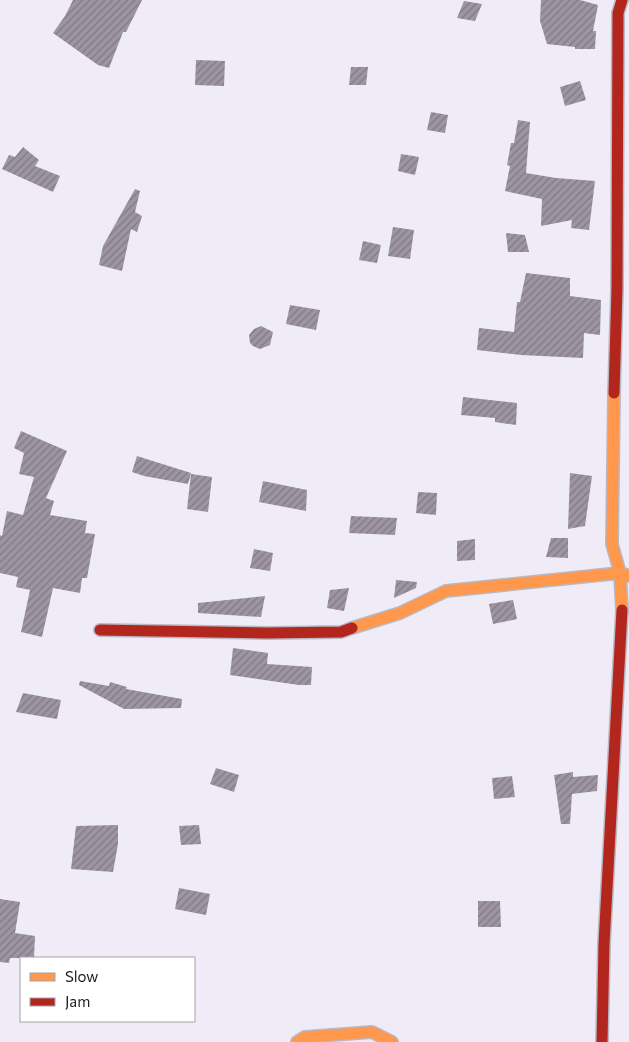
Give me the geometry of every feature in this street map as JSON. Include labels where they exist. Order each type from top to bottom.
[{"type":"street","points":[[602,1042],[604,944],[624,574],[612,544],[617,289],[618,13],[622,0]]},
{"type":"street","points":[[100,630],[267,633],[341,632],[400,613],[446,591],[624,574]]},
{"type":"street","points":[[297,1042],[305,1037],[372,1032],[392,1042]]},
{"type":"building","points":[[73,0],[142,0],[126,32],[123,32],[109,68],[98,65],[53,33]]},
{"type":"building","points":[[541,0],[580,0],[598,5],[593,31],[596,31],[595,49],[575,49],[575,47],[547,44],[540,21]]},
{"type":"building","points":[[464,1],[482,4],[475,21],[457,18]]},
{"type":"building","points":[[196,60],[225,61],[224,86],[195,85]]},
{"type":"building","points":[[351,67],[368,67],[366,85],[349,85]]},
{"type":"building","points":[[580,81],[586,100],[565,106],[560,87]]},
{"type":"building","points":[[431,112],[448,115],[445,133],[427,130]]},
{"type":"building","points":[[518,120],[530,122],[526,173],[556,178],[595,181],[589,230],[571,228],[572,220],[541,226],[542,199],[505,191],[510,166],[507,165],[511,143],[514,143]]},
{"type":"building","points":[[23,147],[39,160],[35,166],[60,176],[53,192],[2,169],[9,155],[15,157]]},
{"type":"building","points":[[401,154],[419,157],[415,175],[398,171]]},
{"type":"building","points":[[135,189],[140,191],[135,212],[142,216],[137,232],[131,229],[122,271],[99,265],[103,246]]},
{"type":"building","points":[[393,227],[414,230],[410,259],[388,256]]},
{"type":"building","points":[[506,233],[525,235],[529,252],[508,252]]},
{"type":"building","points":[[363,241],[381,245],[377,263],[359,260]]},
{"type":"building","points":[[526,273],[570,278],[570,296],[601,300],[600,335],[584,333],[583,358],[521,355],[477,350],[479,328],[514,332],[517,302],[520,302]]},
{"type":"building","points":[[290,305],[320,310],[316,330],[286,324]]},
{"type":"building","points":[[261,326],[273,332],[270,345],[260,349],[250,343],[249,335],[254,329]]},
{"type":"building","points":[[463,397],[517,403],[516,425],[495,422],[495,418],[461,415]]},
{"type":"building","points":[[21,431],[67,451],[46,498],[54,501],[50,515],[87,521],[85,533],[95,534],[87,578],[82,578],[80,593],[53,588],[42,637],[21,632],[30,590],[16,587],[18,577],[0,573],[0,535],[2,536],[7,511],[23,515],[34,477],[19,474],[24,453],[14,448]]},
{"type":"building","points":[[137,456],[191,473],[188,484],[132,472]]},
{"type":"building","points":[[570,473],[592,476],[585,526],[568,529]]},
{"type":"building","points":[[191,474],[212,477],[208,512],[187,509]]},
{"type":"building","points":[[263,481],[307,490],[306,511],[259,502]]},
{"type":"building","points":[[418,492],[437,493],[436,515],[416,513]]},
{"type":"building","points":[[351,516],[397,518],[395,535],[349,533]]},
{"type":"building","points":[[551,538],[568,538],[568,558],[546,557]]},
{"type":"building","points":[[475,539],[475,560],[457,561],[457,541]]},
{"type":"building","points":[[254,549],[273,553],[270,571],[250,568]]},
{"type":"building","points":[[396,580],[417,582],[416,588],[394,598]]},
{"type":"building","points":[[349,588],[344,611],[327,608],[330,590]]},
{"type":"building","points":[[265,596],[261,617],[198,613],[198,603]]},
{"type":"building","points":[[513,600],[517,619],[493,624],[489,604]]},
{"type":"building","points":[[233,648],[268,653],[267,664],[312,667],[311,685],[230,675]]},
{"type":"building","points":[[80,681],[109,686],[110,682],[127,687],[126,689],[182,699],[181,708],[124,709],[79,685]]},
{"type":"building","points":[[23,693],[61,700],[57,719],[16,712]]},
{"type":"building","points":[[216,768],[239,775],[234,792],[210,784]]},
{"type":"building","points":[[573,772],[573,777],[598,775],[597,791],[572,794],[570,824],[561,824],[554,775]]},
{"type":"building","points":[[512,776],[515,797],[494,799],[492,778]]},
{"type":"building","points":[[118,825],[118,844],[113,872],[71,869],[76,826]]},
{"type":"building","points":[[199,825],[201,844],[181,845],[179,826]]},
{"type":"building","points":[[179,888],[210,894],[206,915],[175,909]]},
{"type":"building","points":[[0,899],[20,902],[15,933],[35,936],[34,957],[10,958],[9,963],[0,962]]},
{"type":"building","points":[[478,901],[500,901],[501,927],[478,927]]},
{"type":"traffic: slow","points":[[614,393],[612,544],[620,573],[622,610]]},
{"type":"traffic: slow","points":[[352,628],[400,613],[446,591],[620,573],[629,576]]},
{"type":"traffic: slow","points":[[297,1042],[305,1037],[372,1032],[392,1042]]},
{"type":"traffic: jam","points":[[614,393],[617,289],[618,13],[622,0]]},
{"type":"traffic: jam","points":[[602,1042],[604,944],[622,610]]},
{"type":"traffic: jam","points":[[100,630],[267,633],[341,632],[352,628]]}]
